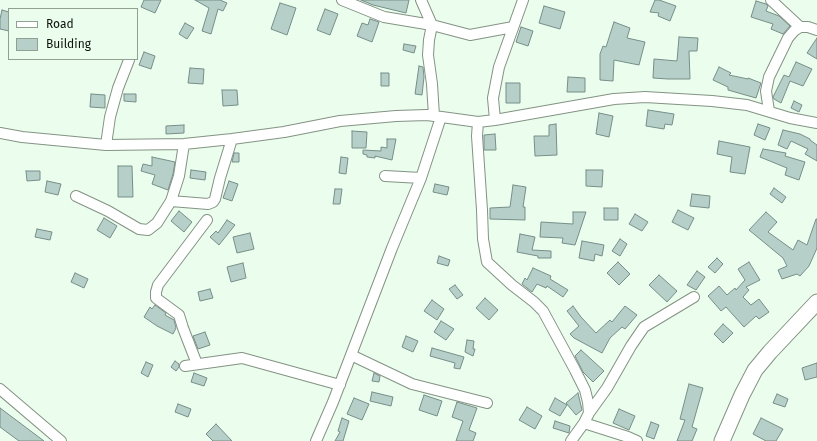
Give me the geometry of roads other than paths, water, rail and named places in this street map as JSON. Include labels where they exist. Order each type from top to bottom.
[{"type":"street","points":[[342,0],[384,17],[432,25],[470,35],[513,27]]},
{"type":"street","points":[[316,441],[340,385],[420,178],[437,117],[428,55],[432,25],[421,0]]},
{"type":"street","points":[[495,120],[493,98],[499,67],[523,0]]},
{"type":"street","points":[[771,0],[800,28]]},
{"type":"street","points":[[769,111],[766,91],[769,77],[788,38],[794,31],[800,28],[817,30]]},
{"type":"street","points":[[106,145],[114,102],[129,60]]},
{"type":"street","points":[[0,133],[22,137],[106,145],[184,144],[284,132],[340,121],[396,116],[437,117],[478,122],[614,98],[645,97],[712,101],[747,105],[790,118],[817,123]]},
{"type":"street","points":[[478,122],[477,136],[483,239],[487,262],[543,311],[576,370],[588,402],[589,413]]},
{"type":"street","points":[[172,201],[208,204],[213,202],[232,139]]},
{"type":"street","points":[[76,196],[108,211],[139,229],[148,230],[157,223],[172,201],[179,176],[184,144]]},
{"type":"street","points":[[385,176],[420,178]]},
{"type":"street","points":[[197,364],[179,315],[156,298],[156,292],[158,285],[207,220]]},
{"type":"street","points":[[571,441],[607,388],[631,346],[644,327],[694,297]]},
{"type":"street","points":[[723,441],[742,395],[755,370],[817,302]]},
{"type":"street","points":[[351,355],[412,384],[487,403]]},
{"type":"street","points":[[185,366],[242,358],[340,385]]},
{"type":"street","points":[[0,389],[61,441]]},
{"type":"street","points":[[584,423],[637,441]]}]
